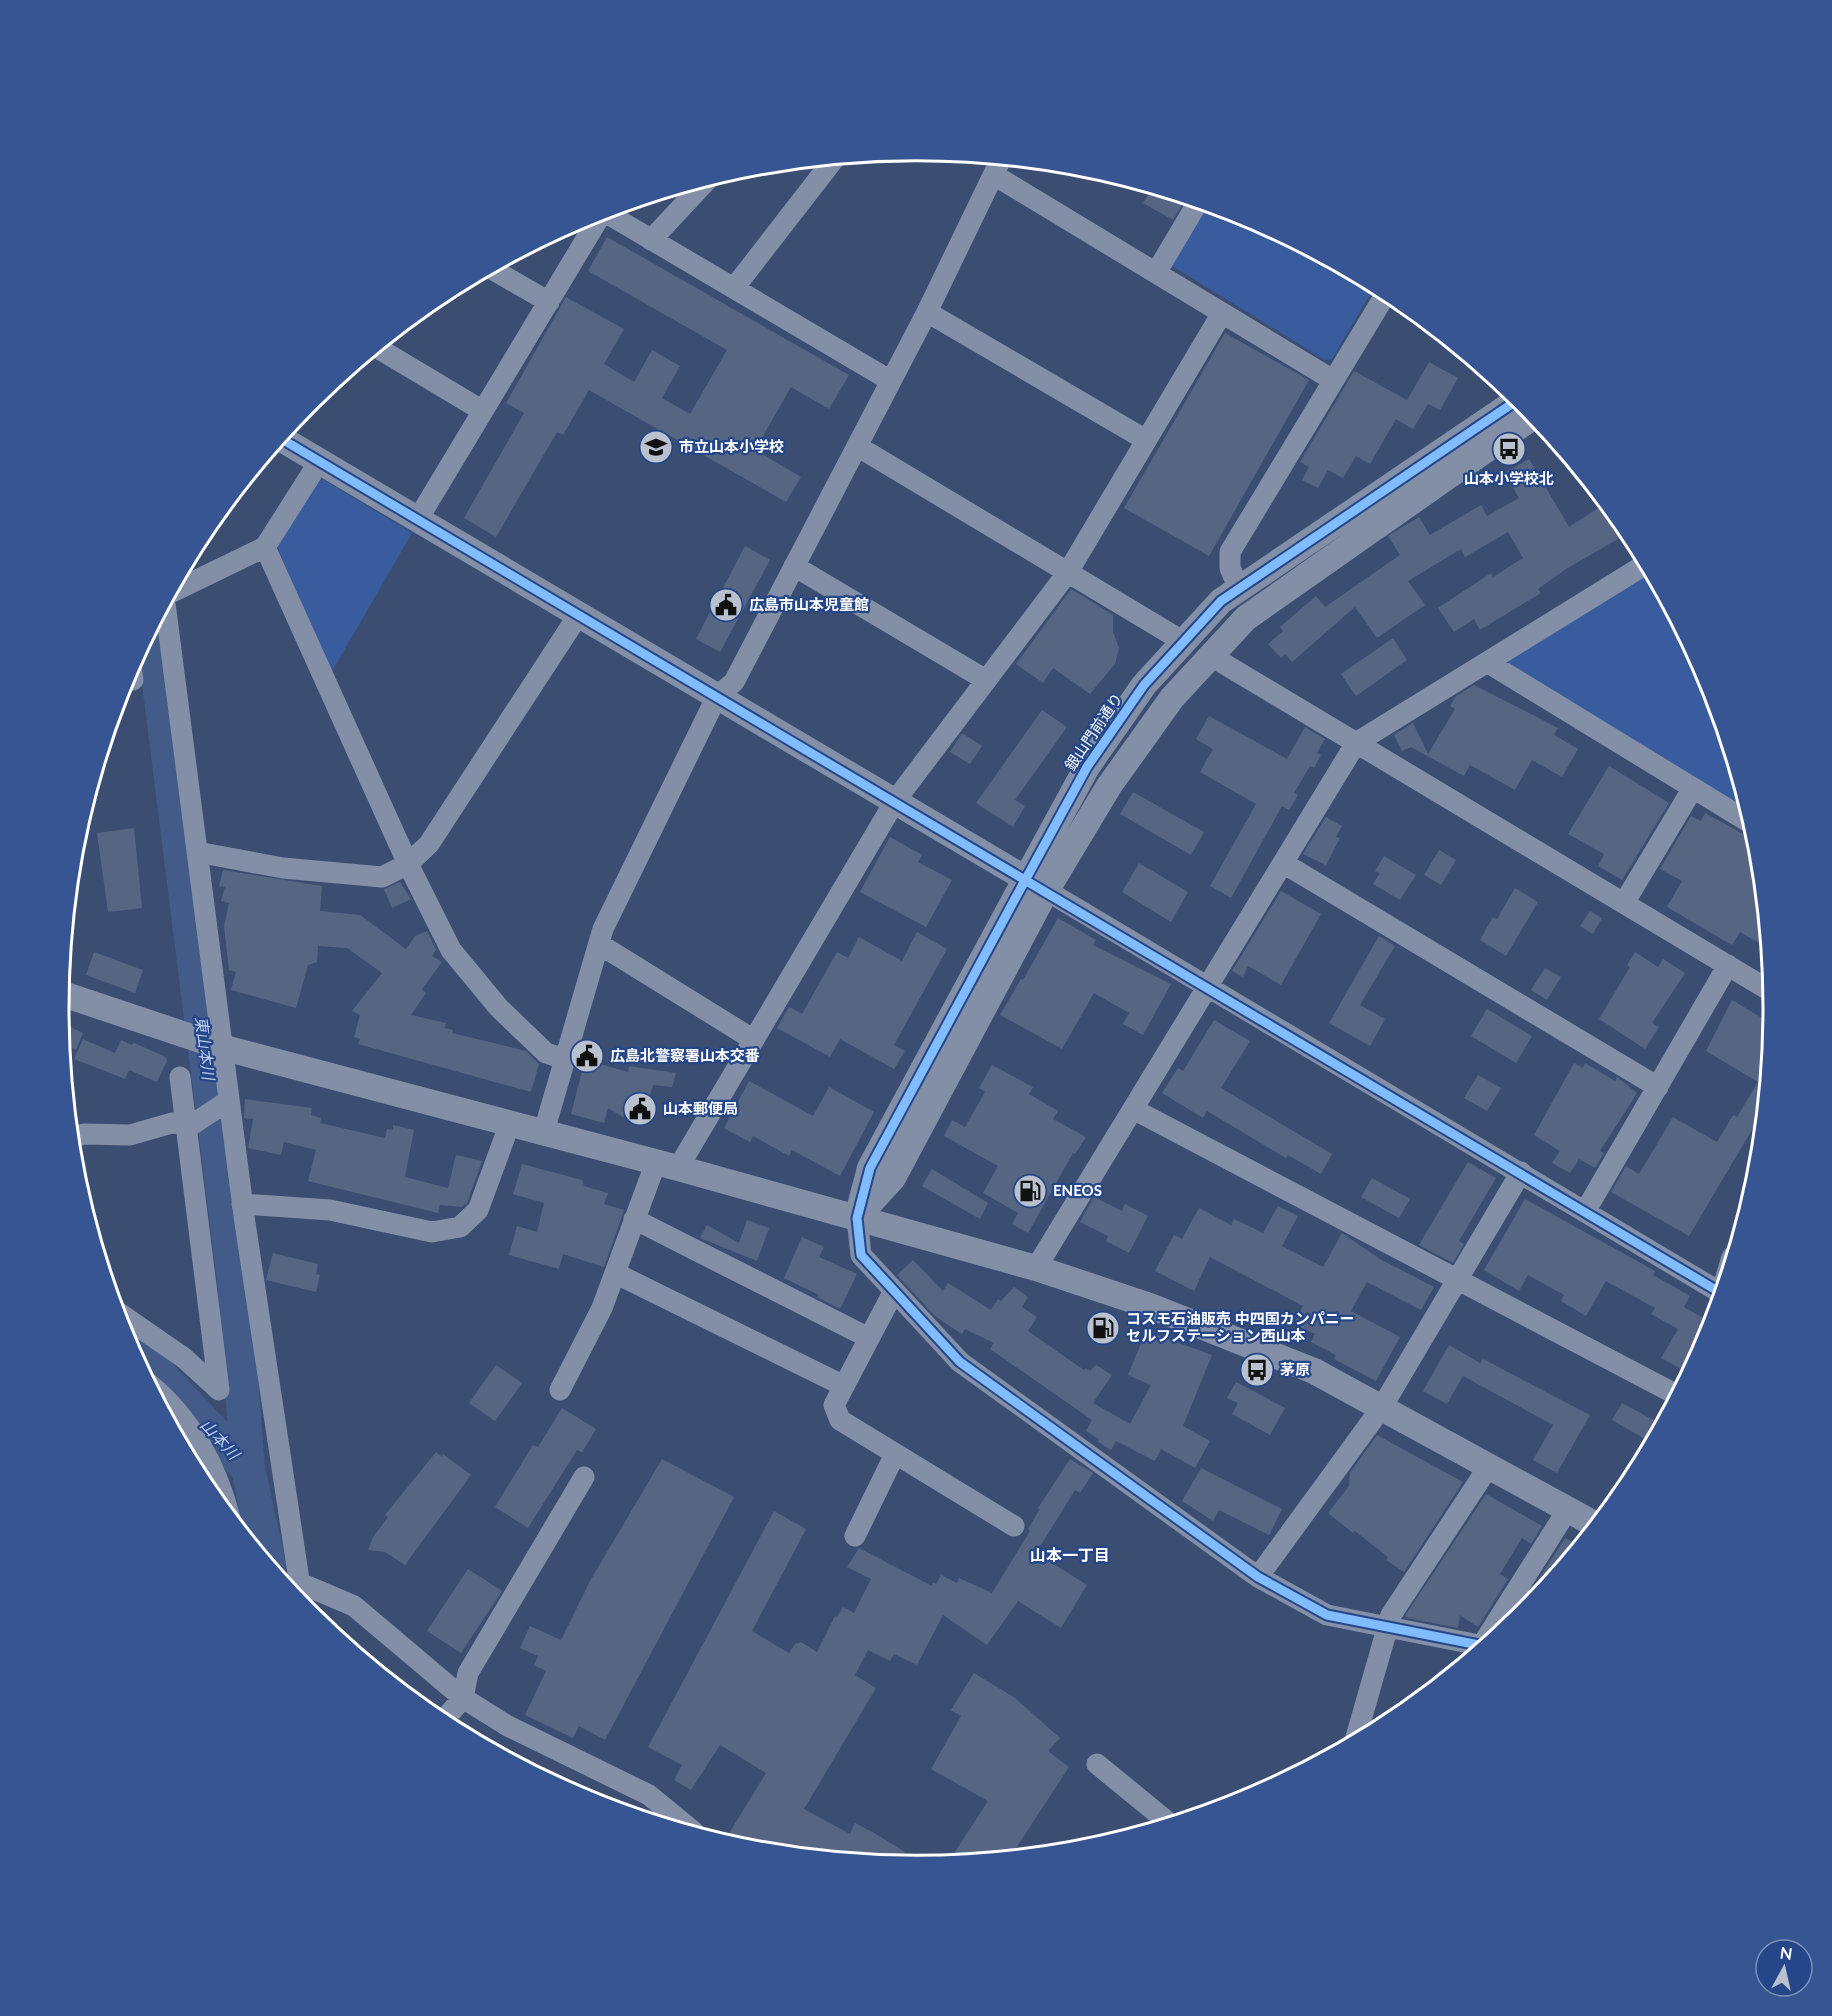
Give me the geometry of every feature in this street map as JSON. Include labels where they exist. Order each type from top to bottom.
[{"type":"street","points":[[734,288],[829,166]]},
{"type":"street","points":[[544,1131],[603,929],[717,696],[734,682],[927,312],[998,167],[1156,273],[1333,380]]},
{"type":"street","points":[[651,240],[698,190]]},
{"type":"street","points":[[1156,273],[1194,208]]},
{"type":"street","points":[[613,217],[891,381]]},
{"type":"street","points":[[418,519],[595,224]]},
{"type":"street","points":[[497,272],[549,302]]},
{"type":"street","points":[[1239,589],[1230,568],[1230,552],[1382,301]]},
{"type":"street","points":[[927,312],[1146,440]]},
{"type":"street","points":[[560,1390],[602,1308],[634,1220],[667,1165],[754,1040],[895,801],[1068,572],[1222,313]]},
{"type":"street","points":[[382,351],[483,411]]},
{"type":"street","name":"銀山門前通り","points":[[856,1218],[893,1178],[1036,885],[1087,767],[1144,685],[1221,601],[1510,405]]},
{"type":"street","name":"銀山門前通り","points":[[1036,885],[1172,698],[1246,618],[1526,421]]},
{"type":"street","points":[[287,442],[1586,1210],[1715,1289]]},
{"type":"street","points":[[857,446],[1184,642]]},
{"type":"street","points":[[180,588],[265,547],[320,462]]},
{"type":"street","points":[[265,547],[408,864],[451,950],[507,1016],[546,1053],[565,1059]]},
{"type":"street","points":[[794,566],[986,680]]},
{"type":"street","points":[[1036,1268],[1356,743],[1640,568]]},
{"type":"street","points":[[166,613],[197,852],[218,1046],[228,1101],[293,1581]]},
{"type":"street","points":[[197,852],[283,868],[382,877],[408,864],[429,844],[579,614]]},
{"type":"street","points":[[1211,656],[1762,986]]},
{"type":"street","points":[[1486,662],[1741,817]]},
{"type":"street","points":[[1624,903],[1693,788]]},
{"type":"street","points":[[1283,863],[1658,1087]]},
{"type":"street","points":[[599,944],[754,1040]]},
{"type":"street","points":[[1586,1210],[1728,965]]},
{"type":"street","points":[[69,996],[218,1046],[667,1165],[1036,1268],[1150,1306],[1314,1371],[1590,1521]]},
{"type":"street","points":[[128,1320],[184,1358],[219,1390],[190,1123],[180,1077]]},
{"type":"street","points":[[79,1136],[130,1134],[172,1123],[190,1123],[228,1101]]},
{"type":"street","points":[[1133,1109],[1459,1278],[1671,1392]]},
{"type":"street","points":[[242,1204],[330,1210],[432,1232],[460,1227],[478,1210],[510,1123]]},
{"type":"street","points":[[1258,1577],[1382,1407],[1521,1172]]},
{"type":"street","points":[[856,1218],[861,1255],[960,1362],[1258,1577],[1327,1615],[1475,1644]]},
{"type":"street","points":[[634,1220],[869,1338]]},
{"type":"street","points":[[615,1273],[844,1386]]},
{"type":"street","points":[[894,1291],[834,1405],[840,1420],[1014,1526]]},
{"type":"street","points":[[164,1398],[175,1408],[212,1463],[222,1493]]},
{"type":"street","points":[[855,1536],[895,1454]]},
{"type":"street","points":[[1358,1730],[1387,1627],[1398,1605],[1489,1466]]},
{"type":"street","points":[[448,1714],[463,1698],[468,1673],[585,1477]]},
{"type":"street","points":[[1497,1624],[1568,1509]]},
{"type":"street","points":[[297,1585],[354,1606],[463,1698],[508,1726],[649,1795],[679,1821]]},
{"type":"street","points":[[1097,1764],[1163,1818]]},
{"type":"shaded area","points":[[1196,209],[1240,225],[1291,248],[1371,294],[1332,359],[1325,360],[1169,264]]},
{"type":"shaded area","points":[[324,480],[412,533],[331,673],[277,546],[317,482]]},
{"type":"shaded area","points":[[1645,576],[1676,633],[1699,684],[1718,736],[1737,803],[1509,667],[1509,658]]},
{"type":"building","points":[[1149,194],[1182,204],[1173,220],[1143,203]]},
{"type":"building","points":[[607,237],[849,375],[829,409],[791,387],[755,450],[801,477],[786,502],[589,390],[563,435],[557,432],[496,537],[464,518],[524,413],[506,403],[566,297],[624,329],[604,364],[634,382],[652,350],[680,366],[662,398],[690,414],[727,350],[588,271]]},
{"type":"building","points":[[1225,333],[1309,380],[1209,556],[1124,508]]},
{"type":"building","points":[[1429,362],[1458,378],[1440,410],[1428,404],[1413,429],[1396,419],[1370,464],[1356,456],[1343,478],[1328,470],[1318,488],[1302,480],[1309,467],[1300,462],[1354,371],[1407,400]]},
{"type":"building","points":[[1529,459],[1569,527],[1599,508],[1620,538],[1566,569],[1538,589],[1541,593],[1480,630],[1474,619],[1454,632],[1438,608],[1491,573],[1493,577],[1523,558],[1508,532],[1465,557],[1461,549],[1408,581],[1425,605],[1377,638],[1355,607],[1292,662],[1285,654],[1281,658],[1268,644],[1283,631],[1280,627],[1316,596],[1325,607],[1400,555],[1388,536],[1419,517],[1430,535],[1481,505],[1487,516],[1519,498],[1505,473]]},
{"type":"building","points":[[745,546],[770,560],[720,652],[696,639]]},
{"type":"building","points":[[1071,589],[1113,615],[1113,632],[1119,648],[1115,664],[1090,694],[1053,668],[1043,683],[1016,664]]},
{"type":"building","points":[[1393,638],[1407,660],[1356,696],[1341,674]]},
{"type":"building","points":[[1474,685],[1558,728],[1554,735],[1578,749],[1562,777],[1532,760],[1515,790],[1470,765],[1464,776],[1411,747],[1402,751],[1394,735],[1413,723],[1428,754],[1455,709],[1450,706],[1456,696]]},
{"type":"building","points":[[1042,710],[1067,727],[1015,800],[1025,806],[1013,827],[976,803]]},
{"type":"building","points":[[1209,716],[1287,759],[1305,727],[1325,739],[1317,753],[1321,755],[1314,768],[1310,766],[1294,793],[1298,795],[1289,810],[1282,806],[1231,898],[1210,886],[1256,804],[1200,772],[1213,749],[1196,739]]},
{"type":"building","points":[[962,733],[982,746],[970,764],[950,752]]},
{"type":"building","points":[[1609,766],[1669,803],[1622,880],[1598,866],[1604,854],[1568,834]]},
{"type":"building","points":[[1133,792],[1204,832],[1191,855],[1120,814]]},
{"type":"building","points":[[1705,813],[1745,835],[1756,897],[1759,943],[1740,932],[1732,945],[1667,907],[1682,881],[1660,869],[1691,816],[1701,821]]},
{"type":"building","points":[[1326,817],[1342,826],[1336,837],[1340,838],[1326,865],[1303,854]]},
{"type":"building","points":[[134,828],[142,908],[108,912],[97,833]]},
{"type":"building","points":[[890,837],[922,855],[918,862],[952,880],[926,927],[860,892]]},
{"type":"building","points":[[1439,850],[1456,860],[1441,885],[1424,875]]},
{"type":"building","points":[[1384,856],[1416,875],[1400,900],[1373,884],[1380,873],[1375,871]]},
{"type":"building","points":[[1139,863],[1188,892],[1171,922],[1122,892]]},
{"type":"building","points":[[223,870],[322,886],[320,911],[360,915],[406,949],[415,936],[427,931],[436,950],[432,956],[442,962],[422,989],[426,993],[411,1015],[446,1023],[445,1028],[453,1030],[452,1033],[526,1051],[539,1064],[531,1092],[358,1044],[360,1039],[354,1037],[360,1015],[352,1011],[382,973],[347,948],[318,946],[317,962],[308,965],[296,1008],[231,990],[236,972],[229,970],[224,926],[229,903],[221,901],[225,887],[219,886]]},
{"type":"building","points":[[400,882],[411,899],[392,908],[384,889]]},
{"type":"building","points":[[1515,888],[1538,902],[1506,956],[1480,940],[1493,917],[1497,919]]},
{"type":"building","points":[[1281,891],[1321,914],[1281,985],[1248,966],[1243,977],[1232,971]]},
{"type":"building","points":[[1590,911],[1602,918],[1593,934],[1580,926]]},
{"type":"building","points":[[1058,918],[1096,940],[1093,945],[1171,984],[1143,1035],[1123,1024],[1129,1013],[1094,993],[1062,1049],[1000,1015]]},
{"type":"building","points":[[917,932],[947,949],[894,1045],[905,1051],[894,1069],[840,1039],[830,1057],[777,1028],[789,1007],[802,1014],[837,952],[848,958],[859,937],[902,961]]},
{"type":"building","points":[[1379,936],[1395,946],[1360,1005],[1385,1019],[1370,1046],[1329,1023]]},
{"type":"building","points":[[94,952],[143,970],[135,993],[86,975]]},
{"type":"building","points":[[1635,952],[1658,967],[1663,959],[1685,973],[1652,1023],[1659,1027],[1645,1049],[1599,1019],[1630,967],[1627,965]]},
{"type":"building","points":[[1545,968],[1561,977],[1547,1000],[1531,990]]},
{"type":"building","points":[[1732,1000],[1763,1018],[1755,1125],[1689,1236],[1611,1192],[1626,1166],[1639,1174],[1673,1117],[1717,1142],[1733,1115],[1737,1117],[1758,1082],[1706,1051]]},
{"type":"building","points":[[1487,1009],[1532,1036],[1516,1063],[1471,1036]]},
{"type":"building","points":[[1214,1020],[1250,1041],[1221,1088],[1332,1154],[1321,1174],[1288,1155],[1286,1158],[1207,1111],[1203,1118],[1162,1093],[1178,1068],[1183,1071]]},
{"type":"building","points":[[70,1027],[83,1033],[76,1050],[70,1047]]},
{"type":"building","points":[[83,1039],[115,1053],[121,1040],[132,1045],[134,1043],[166,1057],[167,1061],[157,1082],[129,1070],[125,1079],[74,1059]]},
{"type":"building","points":[[585,1060],[628,1072],[629,1066],[676,1073],[672,1087],[653,1085],[644,1116],[631,1113],[623,1117],[608,1108],[604,1123],[571,1114]]},
{"type":"building","points":[[1574,1063],[1583,1068],[1585,1063],[1615,1081],[1617,1077],[1637,1093],[1600,1151],[1604,1153],[1595,1168],[1579,1159],[1570,1173],[1552,1163],[1560,1151],[1534,1135]]},
{"type":"building","points":[[992,1065],[1033,1087],[1029,1094],[1058,1111],[1053,1119],[1086,1137],[1075,1154],[1073,1153],[1028,1233],[1012,1224],[1018,1213],[983,1193],[998,1166],[944,1136],[952,1120],[965,1127],[985,1092],[979,1088]]},
{"type":"building","points":[[1478,1075],[1501,1088],[1487,1111],[1464,1098]]},
{"type":"building","points":[[749,1081],[813,1116],[829,1087],[874,1112],[840,1176],[792,1150],[789,1156],[753,1136],[750,1142],[724,1128]]},
{"type":"building","points":[[245,1099],[312,1108],[311,1115],[321,1118],[320,1123],[385,1138],[387,1129],[393,1130],[393,1125],[414,1130],[405,1177],[448,1188],[456,1155],[482,1161],[467,1203],[462,1207],[440,1205],[438,1213],[308,1181],[316,1150],[284,1142],[281,1155],[248,1148],[253,1119],[244,1118]]},
{"type":"building","points":[[1468,1162],[1496,1178],[1459,1241],[1464,1244],[1453,1263],[1419,1245]]},
{"type":"building","points":[[522,1164],[582,1180],[584,1186],[608,1193],[604,1204],[624,1210],[604,1267],[563,1254],[559,1269],[509,1255],[517,1226],[537,1232],[544,1203],[513,1194]]},
{"type":"building","points":[[932,1169],[988,1203],[980,1219],[922,1186]]},
{"type":"building","points":[[1372,1178],[1410,1199],[1399,1218],[1361,1197]]},
{"type":"building","points":[[1094,1197],[1122,1211],[1125,1204],[1148,1216],[1129,1253],[1106,1241],[1108,1236],[1080,1222]]},
{"type":"building","points":[[1525,1199],[1655,1271],[1653,1275],[1690,1296],[1684,1307],[1704,1318],[1682,1369],[1661,1358],[1678,1329],[1651,1314],[1655,1308],[1606,1281],[1586,1316],[1561,1301],[1564,1295],[1528,1275],[1519,1291],[1484,1270]]},
{"type":"building","points":[[1278,1206],[1298,1216],[1282,1246],[1323,1267],[1342,1233],[1380,1259],[1434,1287],[1421,1310],[1367,1282],[1351,1311],[1400,1337],[1376,1381],[1334,1359],[1336,1355],[1311,1342],[1315,1334],[1294,1324],[1303,1306],[1210,1257],[1194,1291],[1155,1271],[1174,1235],[1182,1239],[1199,1208],[1231,1225],[1234,1219],[1263,1233]]},
{"type":"building","points":[[747,1220],[769,1228],[757,1261],[700,1238],[707,1225],[739,1243]]},
{"type":"building","points":[[802,1237],[824,1247],[819,1257],[857,1274],[840,1309],[817,1297],[819,1295],[784,1278]]},
{"type":"building","points":[[273,1253],[318,1264],[316,1274],[320,1275],[316,1292],[266,1280]]},
{"type":"building","points":[[913,1260],[943,1291],[948,1283],[991,1310],[998,1299],[1001,1301],[1014,1287],[1028,1297],[1022,1307],[1037,1317],[1028,1331],[1084,1370],[1086,1368],[1090,1371],[1096,1365],[1112,1375],[1093,1403],[1130,1424],[1151,1385],[1128,1375],[1146,1331],[1212,1355],[1183,1426],[1210,1441],[1195,1468],[1161,1449],[1155,1461],[1116,1441],[1111,1450],[1098,1442],[1099,1439],[1086,1431],[1092,1420],[990,1349],[994,1343],[965,1329],[962,1334],[936,1317],[897,1275]]},
{"type":"building","points":[[1449,1345],[1480,1363],[1483,1359],[1590,1415],[1557,1473],[1533,1460],[1553,1425],[1463,1376],[1447,1404],[1423,1391]]},
{"type":"building","points":[[496,1365],[522,1383],[495,1421],[469,1403]]},
{"type":"building","points":[[1236,1382],[1285,1408],[1270,1435],[1232,1414],[1238,1403],[1227,1398]]},
{"type":"building","points":[[1622,1403],[1655,1421],[1645,1439],[1612,1420]]},
{"type":"building","points":[[562,1408],[596,1429],[582,1452],[577,1450],[528,1528],[495,1507],[533,1445],[538,1447]]},
{"type":"building","points":[[1377,1435],[1463,1482],[1404,1572],[1386,1560],[1388,1557],[1355,1531],[1353,1533],[1328,1513],[1349,1486],[1350,1473]]},
{"type":"building","points":[[436,1452],[442,1457],[443,1454],[471,1475],[405,1565],[385,1552],[368,1550],[373,1537],[388,1517],[385,1515]]},
{"type":"building","points":[[662,1459],[734,1497],[605,1740],[579,1726],[573,1738],[525,1715],[546,1671],[534,1665],[538,1656],[520,1648],[530,1626],[561,1640],[590,1581]]},
{"type":"building","points":[[1070,1459],[1093,1473],[1080,1493],[1075,1490],[1036,1553],[1087,1585],[1061,1628],[1018,1601],[987,1645],[943,1615],[917,1665],[894,1654],[890,1661],[868,1650],[855,1675],[876,1688],[804,1809],[850,1834],[855,1823],[905,1852],[904,1855],[805,1848],[729,1834],[766,1773],[720,1745],[691,1790],[674,1780],[682,1765],[648,1747],[774,1511],[806,1529],[752,1631],[789,1653],[795,1644],[801,1642],[817,1652],[835,1616],[837,1617],[843,1607],[854,1613],[871,1579],[847,1567],[859,1548],[932,1586],[933,1583],[936,1584],[941,1575],[957,1583],[959,1578],[992,1593],[1030,1531],[1028,1529],[1040,1509],[1038,1508]]},
{"type":"building","points":[[1201,1468],[1282,1509],[1269,1535],[1219,1510],[1213,1521],[1182,1501]]},
{"type":"building","points":[[1486,1494],[1542,1526],[1531,1544],[1522,1538],[1500,1574],[1508,1579],[1478,1627],[1460,1615],[1458,1628],[1408,1618],[1405,1616]]},
{"type":"building","points":[[1565,1538],[1573,1542],[1553,1566],[1534,1587]]},
{"type":"building","points":[[468,1569],[502,1591],[461,1653],[427,1631]]},
{"type":"building","points":[[974,1673],[1015,1698],[1060,1738],[1048,1751],[1069,1767],[1016,1849],[955,1852],[988,1801],[931,1769],[961,1716],[951,1710]]},
{"type":"waterway","name":"東山本川","points":[[153,639],[233,1272],[248,1469],[266,1550]]},
{"type":"waterway","name":"山本川","points":[[146,1360],[248,1469]]},
{"type":"cycle path","points":[[1475,1644],[1327,1615],[1258,1577],[960,1362],[861,1255],[857,1218],[870,1168],[1087,767],[1144,685],[1221,601],[1510,405]]},
{"type":"cycle path","points":[[287,442],[1715,1289]]},
{"type":"place","name":"市立山本小学校","points":[[656,447]]},
{"type":"place","name":"山本小学校北","points":[[1509,449]]},
{"type":"place","name":"広島市山本児童館","points":[[726,605]]},
{"type":"place","name":"広島北警察署山本交番","points":[[587,1056]]},
{"type":"place","name":"山本郵便局","points":[[640,1109]]},
{"type":"place","name":"ENEOS","points":[[1030,1191]]},
{"type":"place","name":"コスモ石油販売 中四国カンパニー セルフステーション西山本","points":[[1103,1328]]},
{"type":"place","name":"茅原","points":[[1257,1370]]},
{"type":"district","name":"山本一丁目","points":[[1070,1555]]}]
